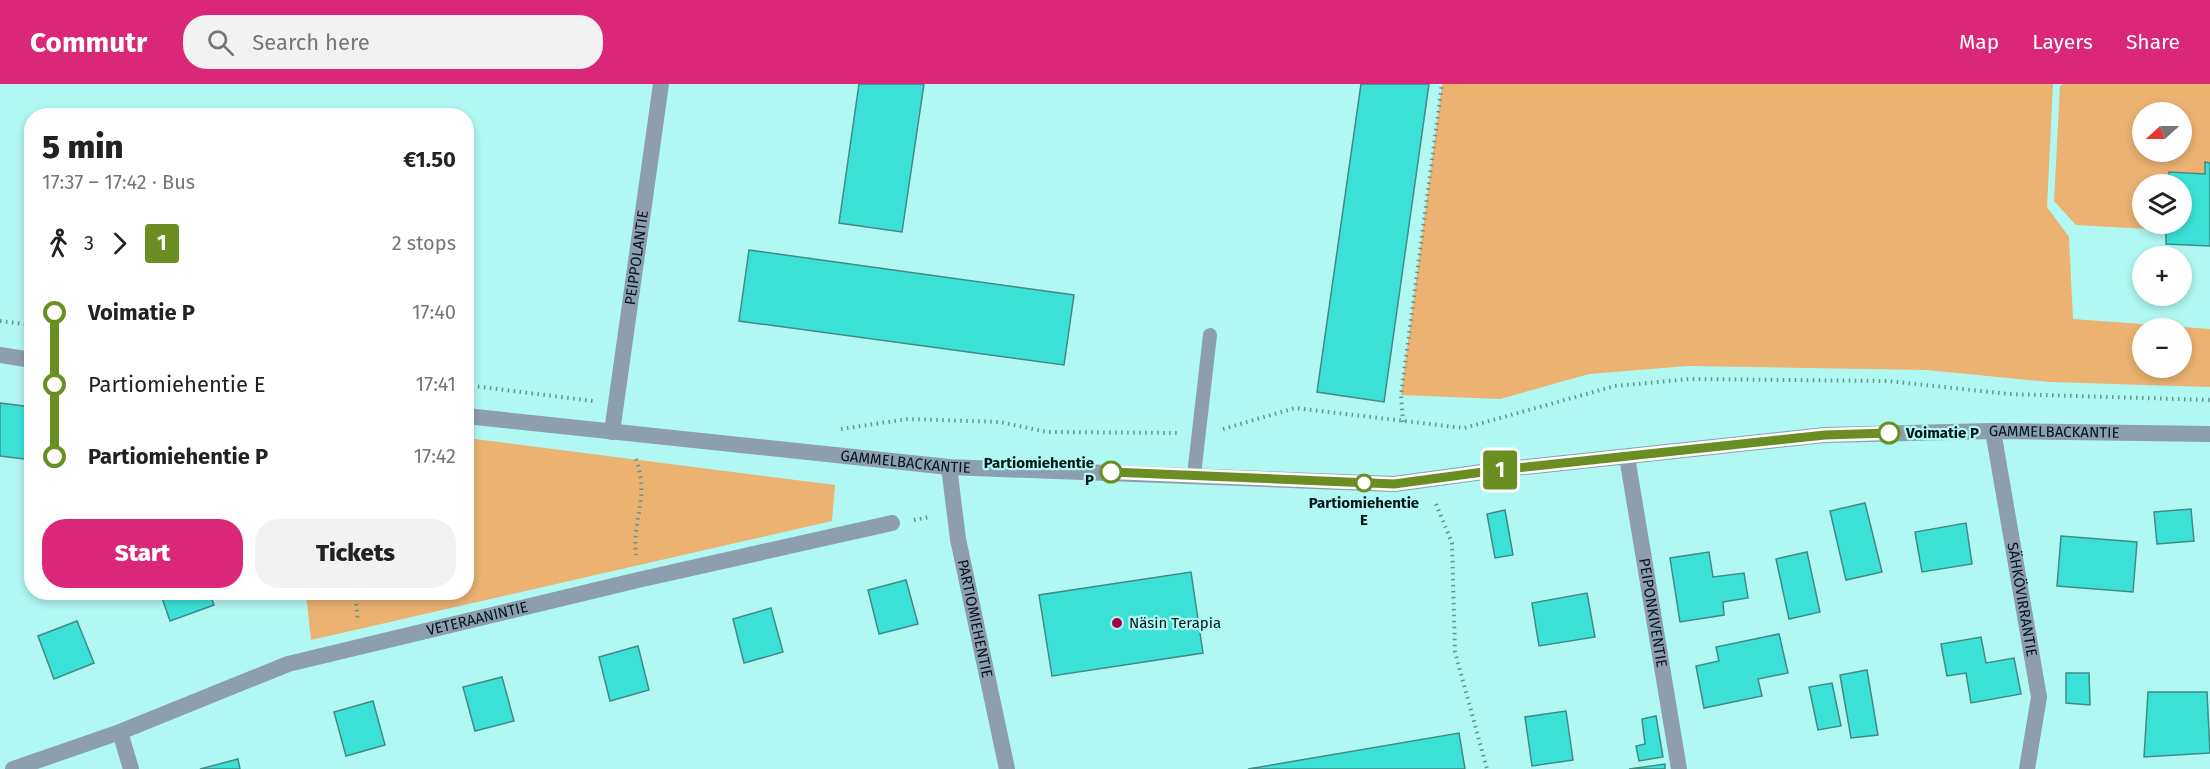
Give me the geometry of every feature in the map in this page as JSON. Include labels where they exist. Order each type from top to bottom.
[{"type":"street","name":"PEIPPOLANTIE","points":[[612,432],[661,84]]},
{"type":"street","points":[[0,355],[24,359]]},
{"type":"street","name":"GAMMELBACKANTIE","points":[[474,417],[949,467],[1394,484],[1498,470],[1825,435],[1993,431],[2210,434]]},
{"type":"street","name":"SÄHKÖVIRRANTIE","points":[[1993,431],[2039,697],[2027,769]]},
{"type":"street","name":"PEIPONKIVENTIE","points":[[1627,457],[1679,769]]},
{"type":"street","name":"PARTIOMIEHENTIE","points":[[949,467],[958,539],[1007,769]]},
{"type":"street","name":"VETERAANINTIE","points":[[13,769],[120,732],[288,664],[638,580],[892,523]]},
{"type":"street","points":[[120,732],[131,769]]},
{"type":"lane","points":[[1194,475],[1210,335]]},
{"type":"path","points":[[1403,422],[1401,395],[1442,84]]},
{"type":"path","points":[[0,321],[24,324]]},
{"type":"path","points":[[832,430],[908,419],[1000,422],[1047,432],[1198,433],[1215,431],[1295,408],[1464,428],[1615,386],[1690,379],[1888,381],[2009,394],[2210,400]]},
{"type":"path","points":[[474,386],[615,404]]},
{"type":"path","points":[[612,432],[633,453],[641,473],[643,499],[634,542],[638,580]]},
{"type":"path","points":[[1426,481],[1452,543],[1455,652],[1486,769]]},
{"type":"path","points":[[892,523],[955,514]]},
{"type":"shaded area","points":[[1442,84],[2053,84],[2047,207],[2069,237],[2073,319],[2132,323],[2132,378],[2192,378],[2192,328],[2210,329],[2210,387],[2050,382],[1926,370],[1688,366],[1589,374],[1500,399],[1401,395]]},
{"type":"shaded area","points":[[2063,84],[2210,84],[2210,163],[2205,163],[2205,174],[2169,172],[2169,174],[2132,174],[2132,228],[2076,225],[2054,201],[2060,86]]},
{"type":"shaded area","points":[[474,439],[835,485],[832,521],[311,640],[307,600],[474,600]]},
{"type":"building","points":[[859,84],[924,84],[902,232],[839,223]]},
{"type":"building","points":[[1361,84],[1429,84],[1384,402],[1317,392]]},
{"type":"building","points":[[2205,162],[2210,163],[2210,246],[2166,244],[2166,234],[2192,234],[2192,174],[2169,174],[2169,172],[2205,174]]},
{"type":"building","points":[[749,250],[1074,295],[1064,365],[739,321]]},
{"type":"building","points":[[0,403],[24,406],[24,459],[0,456]]},
{"type":"building","points":[[1865,503],[1882,572],[1846,580],[1830,511]]},
{"type":"building","points":[[2191,509],[2194,541],[2157,544],[2154,512]]},
{"type":"building","points":[[1505,510],[1513,555],[1495,558],[1487,514]]},
{"type":"building","points":[[1966,523],[1972,564],[1922,572],[1915,532]]},
{"type":"building","points":[[2061,536],[2137,542],[2133,592],[2057,586]]},
{"type":"building","points":[[1709,552],[1713,577],[1744,573],[1748,598],[1723,602],[1724,615],[1680,622],[1670,558]]},
{"type":"building","points":[[1807,552],[1820,612],[1789,619],[1776,559]]},
{"type":"building","points":[[1191,572],[1203,653],[1052,676],[1039,595]]},
{"type":"building","points":[[906,580],[918,624],[879,634],[868,590]]},
{"type":"building","points":[[1587,593],[1595,637],[1539,646],[1532,603]]},
{"type":"building","points":[[163,600],[212,600],[214,605],[170,621]]},
{"type":"building","points":[[771,608],[783,652],[744,663],[733,619]]},
{"type":"building","points":[[77,621],[94,663],[54,679],[38,636]]},
{"type":"building","points":[[1779,634],[1788,673],[1758,679],[1762,696],[1704,708],[1696,666],[1719,661],[1716,647]]},
{"type":"building","points":[[1981,637],[1986,663],[2014,658],[2021,694],[1971,703],[1966,673],[1947,676],[1941,644]]},
{"type":"building","points":[[638,646],[649,690],[610,701],[599,657]]},
{"type":"building","points":[[1867,670],[1878,735],[1851,738],[1840,675]]},
{"type":"building","points":[[2066,673],[2089,673],[2090,705],[2066,703]]},
{"type":"building","points":[[502,677],[514,721],[475,731],[463,687]]},
{"type":"building","points":[[1832,683],[1841,726],[1818,730],[1809,687]]},
{"type":"building","points":[[2148,692],[2207,692],[2210,753],[2144,757]]},
{"type":"building","points":[[373,701],[385,745],[346,756],[334,712]]},
{"type":"building","points":[[1566,711],[1573,760],[1532,766],[1525,717]]},
{"type":"building","points":[[1656,716],[1663,757],[1639,761],[1636,746],[1645,744],[1642,719]]},
{"type":"building","points":[[1459,733],[1465,769],[1248,769]]},
{"type":"building","points":[[238,759],[240,769],[200,769]]},
{"type":"building","points":[[1665,764],[1665,769],[1629,769]]},
{"type":"bus line","name":"1","points":[[1111,472],[1394,484],[1498,470],[1825,435],[1889,433]]},
{"type":"place","name":"Voimatie P","points":[[1889,433]]},
{"type":"place","name":"Partiomiehentie P","points":[[1111,472]]},
{"type":"place","name":"Partiomiehentie E","points":[[1364,483]]},
{"type":"place","name":"Näsin Terapia","points":[[1117,623]]}]
